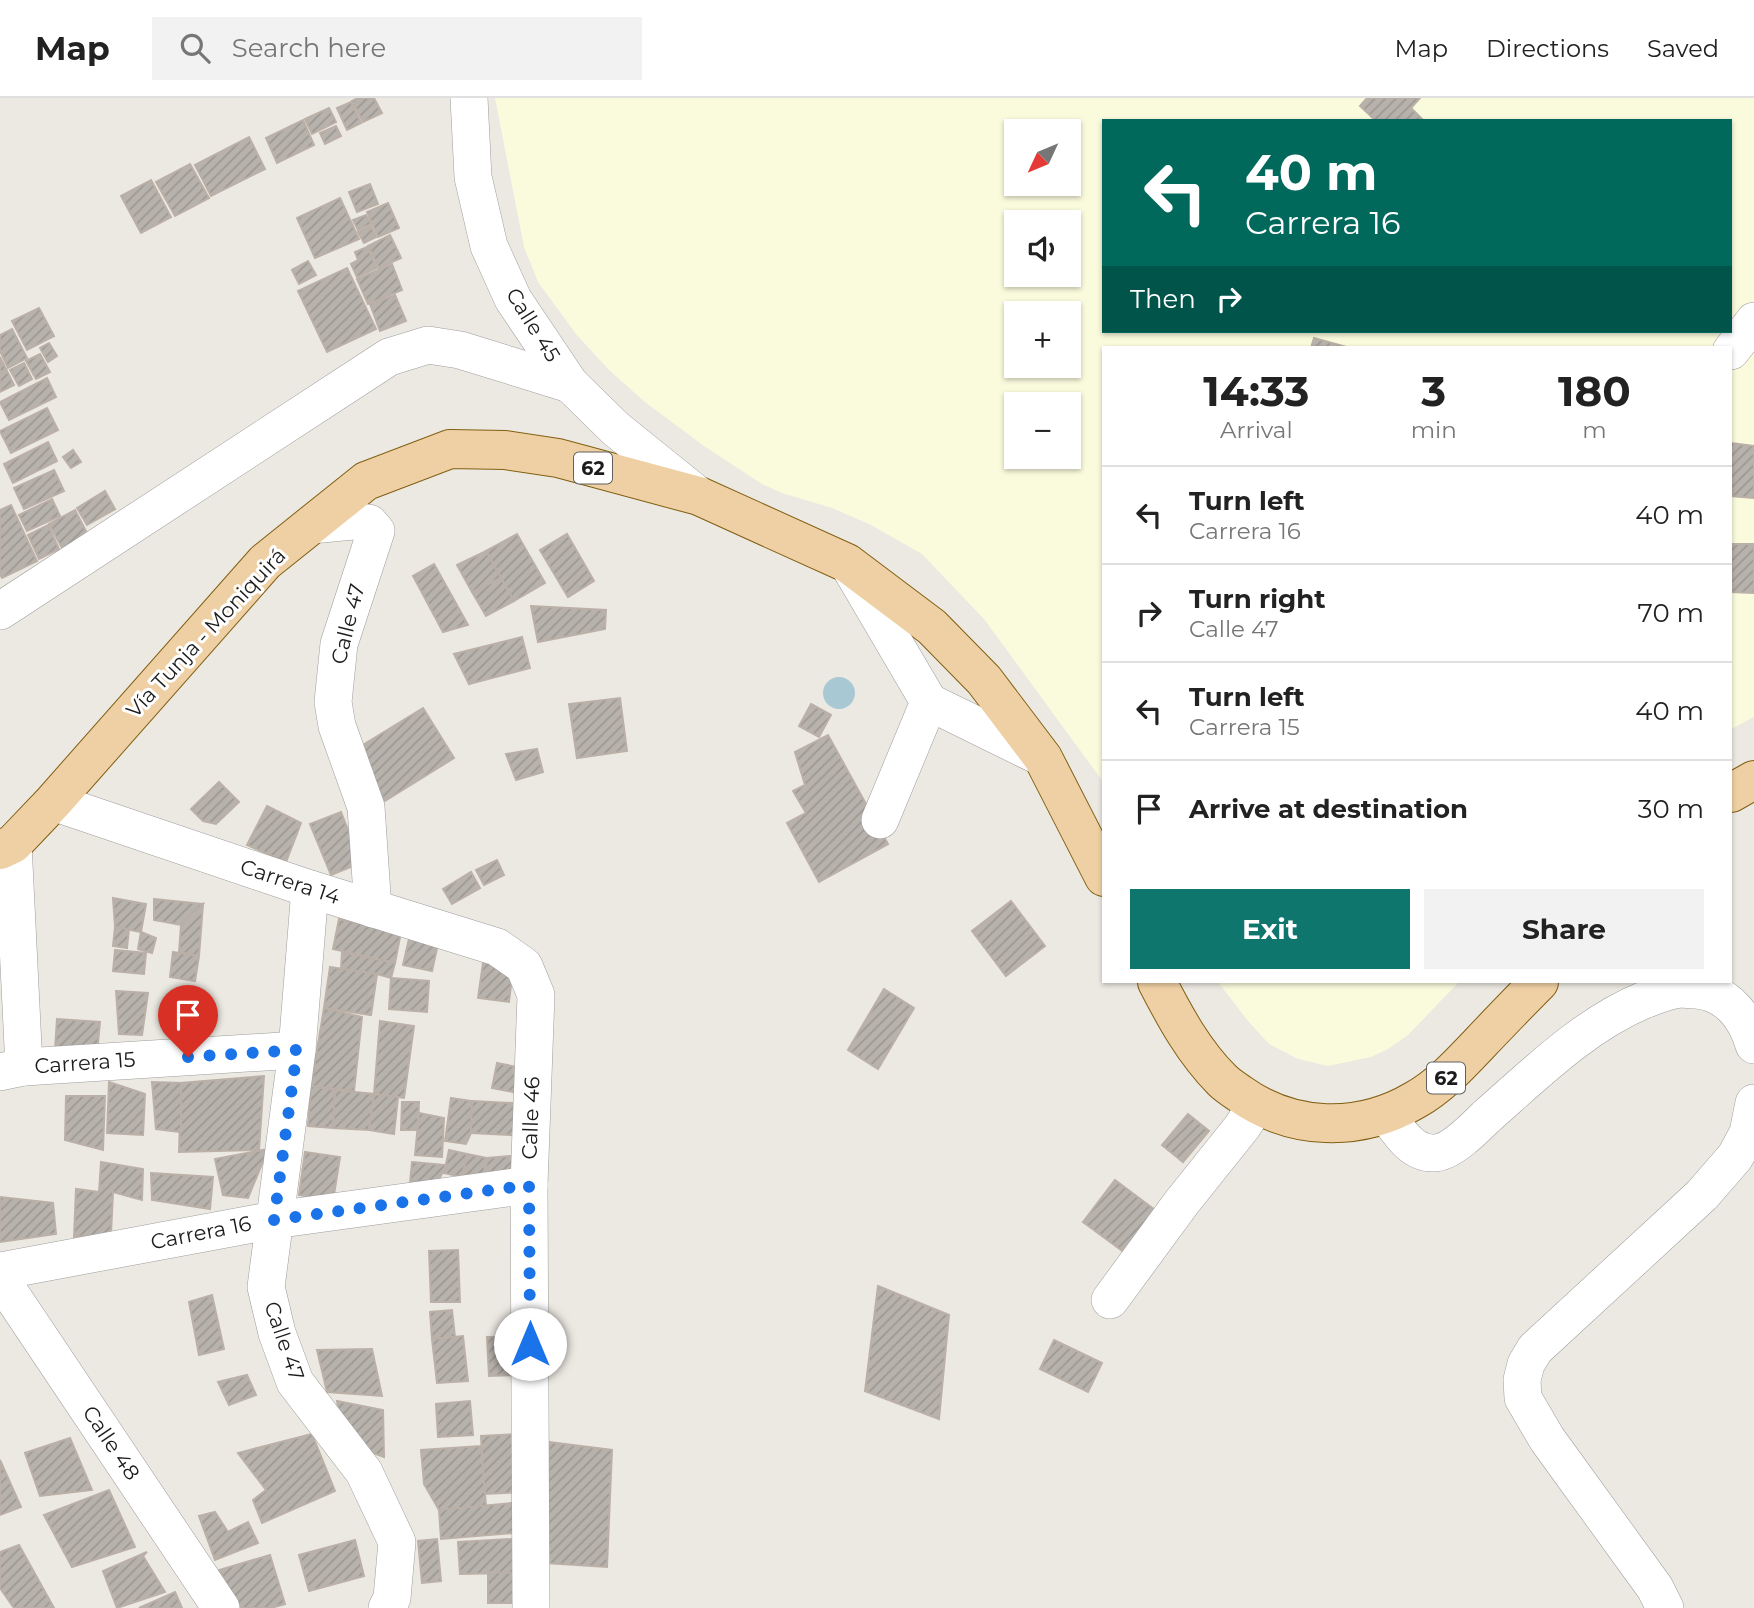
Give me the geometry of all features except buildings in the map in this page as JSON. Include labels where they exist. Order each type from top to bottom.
[{"type":"main road","name":"Vía Tunja - Moniquirá","points":[[7,847],[53,802],[265,562],[366,481],[450,449],[505,450],[558,458],[699,496],[847,563],[932,627],[984,680],[1043,758],[1102,873]]},
{"type":"main road","points":[[1732,792],[1754,780]]},
{"type":"main road","name":"62","points":[[1158,983],[1176,1019],[1223,1081],[1256,1105],[1287,1118],[1324,1124],[1352,1123],[1386,1114],[1417,1100],[1449,1075],[1538,983]]},
{"type":"street","name":"Calle 45","points":[[469,98],[473,177],[489,246],[513,299],[570,384],[616,429],[699,496]]},
{"type":"street","points":[[1732,350],[1754,321]]},
{"type":"street","points":[[0,611],[390,356],[429,345],[460,350],[570,384]]},
{"type":"street","name":"Calle 47","points":[[311,525],[353,521],[369,523],[376,531],[339,644],[333,702],[338,726],[366,807],[373,909]]},
{"type":"street","points":[[847,563],[929,702],[1043,758]]},
{"type":"street","points":[[880,820],[929,702]]},
{"type":"street","name":"Carrera 14","points":[[53,802],[373,909],[498,947],[524,966]]},
{"type":"street","points":[[7,847],[12,1070]]},
{"type":"street","name":"Calle 47","points":[[310,888],[297,1050],[266,1287],[277,1333],[295,1382],[364,1472],[397,1542],[389,1603]]},
{"type":"street","name":"Calle 46","points":[[524,966],[536,995],[529,1185],[531,1608]]},
{"type":"street","points":[[1386,1114],[1407,1142],[1419,1149],[1435,1153],[1469,1133],[1547,1063],[1587,1033],[1625,1008],[1678,989],[1705,991],[1723,999],[1740,1012],[1750,1030],[1754,1045]]},
{"type":"street","name":"Carrera 15","points":[[12,1070],[297,1050]]},
{"type":"street","points":[[1665,1608],[1648,1578],[1548,1439],[1523,1398],[1522,1380],[1526,1364],[1535,1349],[1702,1195],[1735,1157],[1748,1133],[1754,1102]]},
{"type":"street","points":[[1110,1300],[1256,1105]]},
{"type":"street","name":"Carrera 16","points":[[0,1271],[274,1220],[529,1185]]},
{"type":"street","name":"Calle 48","points":[[0,1278],[221,1608]]},
{"type":"shaded area","points":[[495,98],[1754,98],[1754,717],[1732,728],[1732,346],[1102,346],[1102,780],[984,619],[922,554],[871,525],[832,508],[762,484],[704,446],[645,402],[609,370],[576,334],[538,282],[524,247]]},
{"type":"shaded area","points":[[1219,983],[1458,983],[1408,1035],[1388,1049],[1371,1057],[1328,1066],[1298,1059],[1269,1044]]},
{"type":"water","points":[[839,677],[850,682],[855,693],[850,704],[839,709],[828,704],[823,693],[828,682]]},
{"type":"route","points":[[188,1057],[297,1050],[274,1220],[529,1185],[530,1344]]}]
